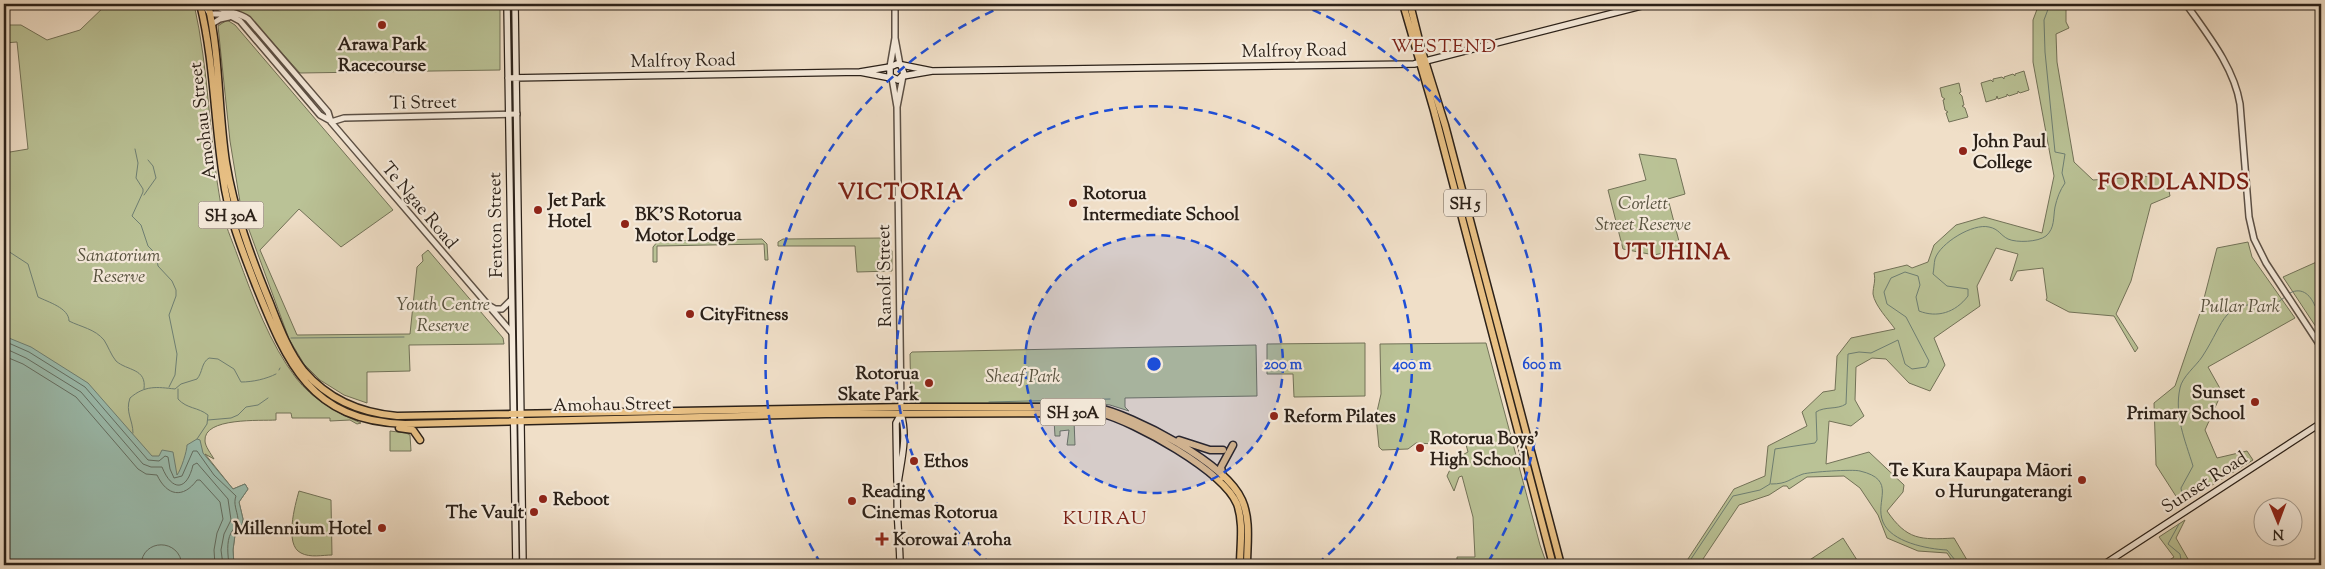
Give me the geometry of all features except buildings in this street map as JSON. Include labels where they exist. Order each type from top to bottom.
[{"type":"main road","name":"Amohau Street","points":[[200,4],[208,43],[220,154],[227,198],[239,242],[279,344],[293,367],[327,401],[354,415],[388,423],[426,424],[522,417],[1095,408],[1120,415],[1191,451],[1236,489],[1246,512],[1247,565]]},
{"type":"main road","name":"Amohau Street","points":[[208,4],[212,24],[226,161],[238,216],[278,322],[288,344],[304,370],[320,386],[338,399],[363,410],[380,414],[513,418]]},
{"type":"main road","name":"Fenton Street","points":[[507,4],[516,565]]},
{"type":"main road","name":"Fenton Street","points":[[515,4],[524,565]]},
{"type":"main road","name":"SH 5","points":[[1403,4],[1423,63],[1476,246],[1560,564]]},
{"type":"main road","name":"SH 5","points":[[1410,4],[1434,111],[1553,565]]},
{"type":"main road","name":"Malfroy Road","points":[[903,76],[932,71],[1423,63],[1649,4]]},
{"type":"main road","points":[[895,64],[900,65],[904,70],[903,76],[898,80],[892,78],[888,72],[890,67],[895,64]]},
{"type":"main road","name":"Malfroy Road","points":[[900,65],[932,71]]},
{"type":"main road","name":"Malfroy Road","points":[[508,78],[860,72],[890,67]]},
{"type":"main road","name":"Malfroy Road","points":[[860,72],[892,78]]},
{"type":"main road","points":[[1469,248],[1476,246]]},
{"type":"main road","name":"Amohau Street","points":[[952,410],[1093,412],[1113,417],[1150,435],[1204,468],[1231,494],[1237,505],[1240,519],[1240,565]]},
{"type":"main road","name":"Ranolf Street","points":[[900,565],[898,484],[904,442],[901,411]]},
{"type":"main road","points":[[388,423],[413,430],[420,440],[426,424]]},
{"type":"main road","name":"Sunset Road","points":[[2103,565],[2321,423]]},
{"type":"main road","points":[[1168,438],[1210,450],[1223,450]]},
{"type":"main road","points":[[1223,477],[1221,467],[1233,445]]},
{"type":"main road","points":[[1527,468],[1530,465],[1527,451],[1530,447]]},
{"type":"main road","points":[[1534,495],[1533,476],[1536,473]]},
{"type":"main road","name":"SH 5","points":[[1542,526],[1547,534],[1554,559],[1560,564]]},
{"type":"street","points":[[204,4],[210,14],[232,16]]},
{"type":"street","name":"Te Ngae Road","points":[[213,4],[248,19],[328,112],[331,122]]},
{"type":"street","points":[[890,67],[895,38],[895,4]]},
{"type":"street","points":[[2186,4],[2225,62],[2235,82],[2240,104],[2250,225],[2258,250],[2321,347]]},
{"type":"street","points":[[212,24],[220,18],[232,16]]},
{"type":"street","name":"Te Ngae Road","points":[[232,16],[240,21],[320,115],[331,122],[512,333]]},
{"type":"street","points":[[895,38],[900,65]]},
{"type":"street","points":[[259,44],[265,40]]},
{"type":"street","name":"Ranolf Street","points":[[897,107],[903,76]]},
{"type":"street","name":"Ranolf Street","points":[[892,78],[897,107],[901,411]]},
{"type":"street","points":[[300,92],[306,87]]},
{"type":"street","name":"Ti Street","points":[[331,122],[344,118],[517,114]]},
{"type":"street","points":[[488,305],[499,309],[505,307],[511,300]]},
{"type":"green space","name":"Sanatorium Reserve","points":[[107,4],[194,4],[203,54],[221,206],[226,225],[250,288],[270,336],[302,386],[326,405],[361,423],[357,424],[350,420],[330,421],[330,418],[292,418],[291,413],[276,413],[276,420],[223,424],[207,433],[205,443],[214,459],[205,454],[233,489],[245,484],[248,489],[239,502],[243,519],[241,529],[235,535],[234,565],[165,565],[161,562],[158,565],[4,565],[4,153],[28,149],[17,42],[4,43],[4,25],[21,25],[47,40],[80,30]]},
{"type":"green space","name":"Arawa Park Racecourse","points":[[216,4],[500,4],[500,70],[300,73],[249,16],[235,9]]},
{"type":"green space","points":[[2039,4],[2066,4],[2066,22],[2069,28],[2056,34],[2057,62],[2074,162],[2093,180],[2166,175],[2170,196],[2151,204],[2131,281],[2116,314],[2138,348],[2135,352],[2114,316],[2069,312],[2046,300],[2043,268],[2017,271],[2012,281],[2010,280],[2018,254],[1996,248],[1977,286],[1980,306],[1934,338],[1945,365],[1930,391],[1909,383],[1886,359],[1872,358],[1856,367],[1855,400],[1864,416],[1851,426],[1829,421],[1826,464],[1869,452],[1904,485],[1903,492],[1887,511],[1894,521],[1908,533],[1915,536],[1932,539],[1954,538],[1970,565],[1955,565],[1947,553],[1918,551],[1887,538],[1878,515],[1860,488],[1844,476],[1807,477],[1789,489],[1787,486],[1783,486],[1769,495],[1739,505],[1699,565],[1684,565],[1734,489],[1765,476],[1768,446],[1807,426],[1802,412],[1823,392],[1835,390],[1837,356],[1851,338],[1895,329],[1874,299],[1874,273],[1907,265],[1912,268],[1928,262],[1934,245],[1956,225],[1984,217],[2042,233],[2054,176],[2033,62],[2033,20]]},
{"type":"green space","name":"Youth Centre Reserve","points":[[227,20],[235,25],[393,210],[341,247],[299,209],[260,250],[297,335],[410,334],[417,267],[423,261],[422,255],[428,250],[503,338],[504,344],[409,345],[410,371],[367,372],[367,403],[344,395],[320,380],[304,364],[289,339],[241,208],[230,141],[218,26]]},
{"type":"green space","points":[[2024,71],[2029,90],[2020,93],[2018,91],[2018,93],[2009,96],[2007,94],[2007,96],[1998,99],[1997,96],[1996,99],[1986,102],[1981,83],[1991,80],[1993,82],[1993,79],[2002,77],[2004,79],[2004,77],[2013,74],[2015,76],[2015,74]]},
{"type":"green space","points":[[1959,83],[1961,92],[1959,93],[1962,96],[1964,105],[1962,106],[1965,108],[1968,117],[1949,122],[1946,113],[1948,112],[1945,110],[1943,100],[1945,99],[1942,97],[1940,88]]},
{"type":"green space","name":"Corlett Street Reserve","points":[[1639,154],[1676,159],[1685,194],[1668,199],[1681,249],[1654,255],[1623,249],[1608,190],[1646,180]]},
{"type":"green space","points":[[882,238],[892,251],[892,271],[857,272],[855,246],[778,246],[778,242],[783,239]]},
{"type":"green space","points":[[762,239],[767,244],[768,260],[765,260],[764,244],[657,246],[657,262],[653,262],[653,247],[658,241]]},
{"type":"green space","name":"Pullar Park","points":[[2248,242],[2252,257],[2295,318],[2208,367],[2222,392],[2205,430],[2217,458],[2247,451],[2253,460],[2181,504],[2156,465],[2154,403],[2175,386],[2201,310],[2217,248]]},
{"type":"green space","name":"Pullar Park","points":[[2321,260],[2321,333],[2320,333],[2283,277]]},
{"type":"green space","points":[[1365,343],[1365,396],[1294,397],[1293,374],[1267,374],[1267,344]]},
{"type":"green space","points":[[1486,343],[1547,565],[1491,565],[1491,561],[1487,561],[1487,565],[1457,565],[1457,557],[1475,557],[1473,517],[1462,476],[1459,477],[1454,491],[1447,476],[1455,459],[1468,452],[1465,441],[1457,440],[1456,437],[1435,444],[1416,443],[1408,449],[1382,450],[1379,447],[1376,416],[1381,394],[1380,344]]},
{"type":"green space","name":"Sheaf Park","points":[[1256,345],[1257,396],[1125,398],[1125,407],[1129,411],[1110,405],[1092,403],[911,403],[910,354],[912,352]]},
{"type":"green space","points":[[1054,420],[1074,420],[1075,445],[1067,445],[1069,430],[1060,431],[1060,436],[1055,436]]},
{"type":"green space","points":[[390,431],[410,435],[411,451],[390,451]]},
{"type":"green space","points":[[299,491],[331,500],[332,555],[308,555],[296,549],[293,542],[292,524]]},
{"type":"green space","points":[[2185,520],[2176,538],[2188,559],[2181,565],[2162,565],[2174,557],[2159,537]]},
{"type":"green space","points":[[1843,538],[1857,560],[1866,565],[1802,565]]},
{"type":"water","points":[[4,336],[31,347],[88,383],[152,456],[159,456],[162,450],[173,452],[177,475],[187,445],[197,439],[200,440],[203,453],[233,489],[245,484],[248,489],[239,502],[243,519],[241,529],[235,535],[234,565],[165,565],[161,562],[158,565],[4,565]]},
{"type":"waterway","points":[[1687,565],[1733,496],[1760,490],[1770,484],[1775,449],[1815,443],[1817,440],[1816,412],[1846,404],[1848,354],[1859,352],[1871,353],[1898,340],[1905,364],[1912,369],[1926,367],[1929,361],[1906,317],[1887,304],[1884,292],[1891,278],[1905,272],[1918,276],[1920,285],[1916,297],[1919,311],[1939,314],[1952,310],[1968,296],[1968,289],[1947,286],[1933,274],[1935,259],[1938,253],[1950,241],[1966,231],[1982,227],[1992,228],[2008,239],[2017,241],[2038,240],[2049,233],[2057,200],[2065,183],[2062,173],[2065,154],[2055,152],[2045,52],[2044,20],[2050,4]]},
{"type":"waterway","points":[[135,149],[138,163],[136,178],[143,192],[132,216],[141,225],[148,246],[156,254],[158,266],[172,281],[176,290],[176,296],[169,315],[177,354],[175,375],[169,387]]},
{"type":"waterway","points":[[144,195],[156,178],[153,166],[148,160]]},
{"type":"waterway","points":[[9,210],[8,251],[28,264],[38,297],[66,312],[69,321],[100,336],[116,361],[142,377],[144,389]]},
{"type":"waterway","points":[[2288,294],[2301,291],[2308,295],[2315,306],[2320,306],[2321,303]]},
{"type":"waterway","points":[[2183,502],[2181,488],[2193,466],[2179,418],[2178,408],[2181,384],[2202,357],[2227,315],[2234,309],[2256,304],[2274,305],[2285,297]]},
{"type":"waterway","points":[[291,338],[404,337]]},
{"type":"waterway","points":[[133,433],[128,408],[130,398],[146,389],[175,389],[181,384],[197,379],[209,358],[218,359],[234,369],[241,382],[259,380],[276,374]]},
{"type":"waterway","points":[[178,389],[178,399],[181,402],[208,415],[207,424],[197,439]]},
{"type":"waterway","points":[[208,420],[231,418],[238,415],[246,407],[258,405],[268,398]]},
{"type":"waterway","points":[[989,402],[1110,399]]},
{"type":"waterway","points":[[1771,484],[1785,482],[1803,474],[1822,472],[1856,470],[1872,475],[1882,486],[1881,514],[1887,529],[1910,543],[1947,550],[1959,565]]},
{"type":"waterway","points":[[2173,565],[2181,560],[2180,554],[2168,544],[2179,524]]},
{"type":"place","name":"Arawa Park Racecourse","points":[[382,25]]},
{"type":"place","name":"John Paul College","points":[[1963,151]]},
{"type":"place","name":"Rotorua Intermediate School","points":[[1073,203]]},
{"type":"place","name":"Jet Park Hotel","points":[[538,210]]},
{"type":"place","name":"BK'S Rotorua Motor Lodge","points":[[625,224]]},
{"type":"place","name":"CityFitness","points":[[690,314]]},
{"type":"place","name":"Rotorua Skate Park","points":[[929,383]]},
{"type":"place","name":"Sunset Primary School","points":[[2255,402]]},
{"type":"place","name":"Reform Pilates","points":[[1274,416]]},
{"type":"place","name":"Rotorua Boys' High School","points":[[1420,448]]},
{"type":"place","name":"Ethos","points":[[914,461]]},
{"type":"place","name":"Te Kura Kaupapa Māori o Hurungaterangi","points":[[2082,480]]},
{"type":"place","name":"Reboot","points":[[543,499]]},
{"type":"place","name":"Reading Cinemas Rotorua","points":[[852,501]]},
{"type":"place","name":"The Vault","points":[[534,512]]},
{"type":"place","name":"Millennium Hotel","points":[[382,528]]},
{"type":"place","name":"Korowai Aroha","points":[[882,539]]},
{"type":"district","name":"WESTEND","points":[[1444,45]]},
{"type":"district","name":"FORDLANDS","points":[[2174,181]]},
{"type":"district","name":"VICTORIA","points":[[901,191]]},
{"type":"district","name":"UTUHINA","points":[[1672,251]]},
{"type":"district","name":"KUIRAU","points":[[1105,517]]}]
